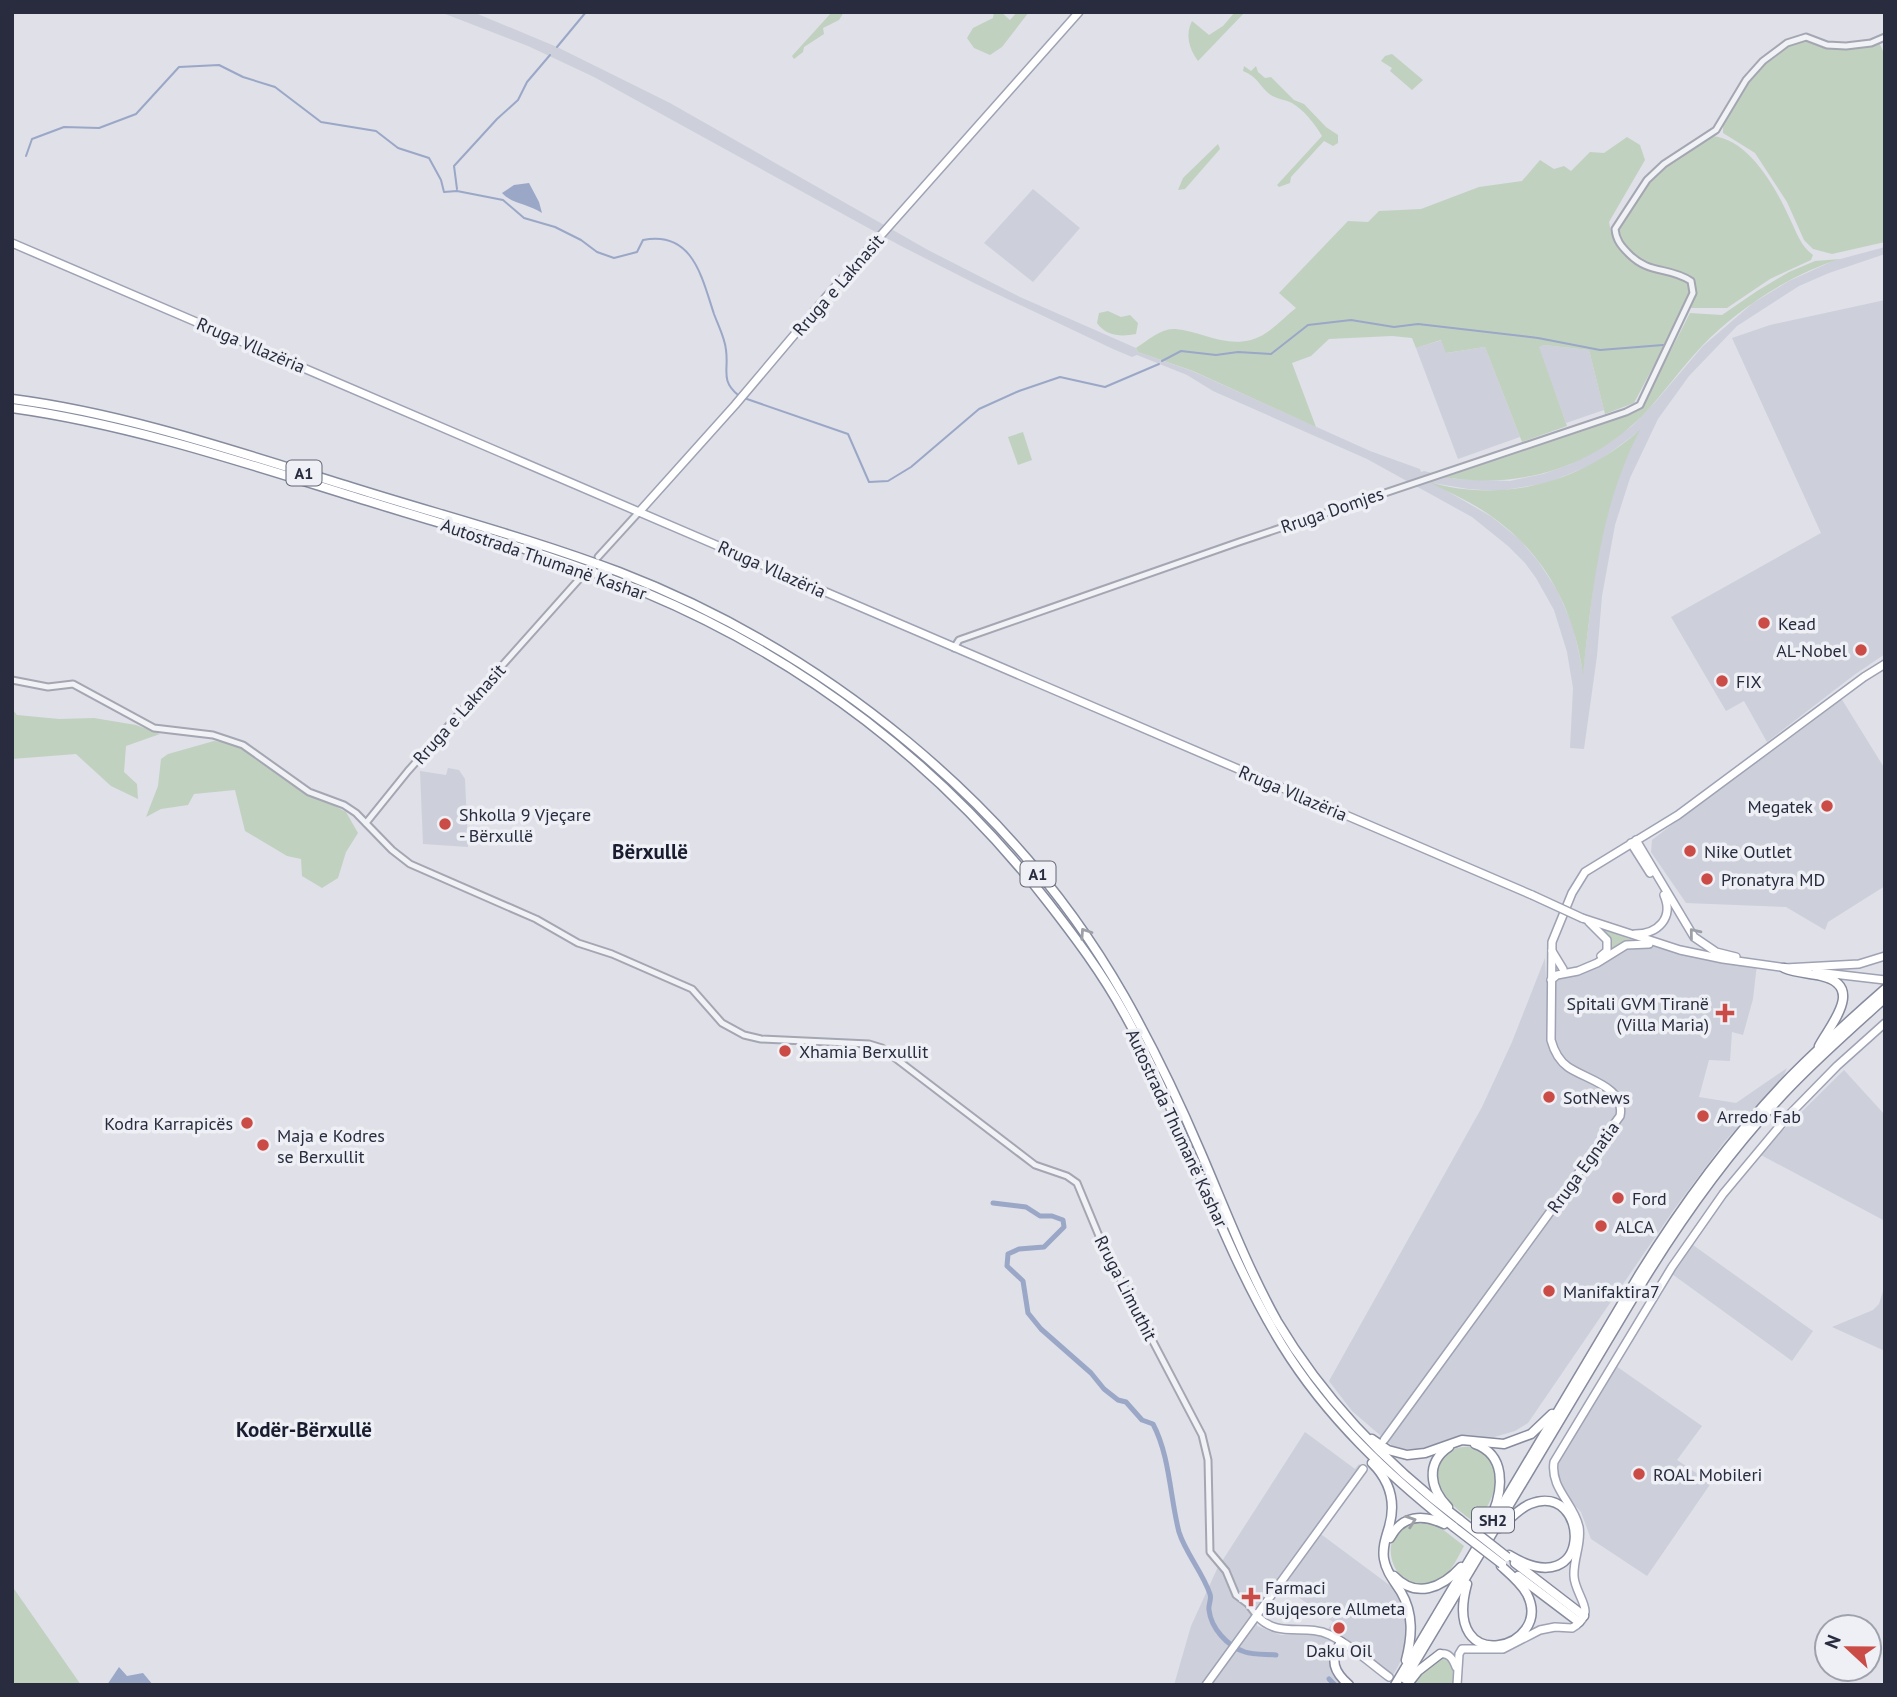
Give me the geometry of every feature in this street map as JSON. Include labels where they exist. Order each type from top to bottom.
[{"type":"highway","name":"Autostrada Thumanë Kashar","points":[[12,399],[88,412],[177,435],[592,562],[689,602],[752,635],[799,663],[869,711],[957,785],[1009,839],[1079,924],[1146,1034],[1258,1284],[1306,1373]]},
{"type":"highway","name":"Autostrada Thumanë Kashar","points":[[12,408],[145,434],[589,570],[648,593],[728,631],[781,661],[861,716],[925,768],[980,822],[1022,869],[1096,967],[1126,1016],[1171,1105],[1236,1257],[1261,1308],[1315,1386],[1373,1446],[1457,1524],[1483,1538]]},
{"type":"highway","points":[[1784,968],[1828,978],[1838,985],[1842,994],[1840,1013],[1816,1051]]},
{"type":"highway","name":"SH2","points":[[1395,1685],[1403,1682],[1470,1573],[1483,1538],[1659,1243],[1711,1170],[1759,1111],[1816,1051],[1885,989]]},
{"type":"highway","name":"SH2","points":[[1403,1682],[1469,1557],[1693,1205],[1734,1151],[1790,1087],[1885,998]]},
{"type":"highway","points":[[1315,1386],[1379,1445],[1398,1454],[1419,1455],[1457,1441],[1504,1444],[1531,1434],[1549,1418],[1591,1356]]},
{"type":"highway","points":[[1306,1373],[1345,1434],[1377,1467],[1390,1492],[1392,1513],[1384,1557],[1389,1573],[1407,1603],[1411,1625],[1403,1682]]},
{"type":"highway","points":[[1457,1524],[1438,1495],[1432,1480],[1433,1469],[1436,1460],[1447,1448],[1470,1443],[1491,1454],[1500,1471],[1500,1490],[1483,1538]]},
{"type":"highway","points":[[1483,1538],[1521,1509],[1538,1502],[1556,1504],[1566,1511],[1573,1521],[1576,1533],[1574,1546],[1568,1556],[1557,1565],[1536,1567],[1505,1560]]},
{"type":"highway","points":[[1457,1524],[1423,1517],[1410,1519],[1392,1534],[1387,1546],[1387,1560],[1392,1572],[1406,1586],[1430,1589],[1451,1577],[1469,1557]]},
{"type":"highway","points":[[1483,1538],[1505,1560],[1582,1619]]},
{"type":"highway","points":[[1470,1573],[1462,1611],[1466,1629],[1481,1643],[1494,1646],[1507,1644],[1523,1632],[1531,1611],[1525,1591],[1505,1560]]},
{"type":"highway","points":[[1341,1642],[1334,1656],[1334,1667],[1349,1685]]},
{"type":"highway","points":[[1403,1682],[1440,1654]]},
{"type":"main road","name":"Rruga e Laknasit","points":[[639,512],[1079,12]]},
{"type":"main road","name":"Rruga Vllazëria","points":[[12,243],[1584,919],[1663,945]]},
{"type":"main road","name":"Rruga Egnatia","points":[[1384,1440],[1620,1116],[1622,1107],[1616,1095],[1568,1067],[1555,1052],[1550,1030],[1552,950],[1556,931],[1582,876],[1593,866],[1704,797],[1885,664]]},
{"type":"main road","points":[[1642,856],[1650,832]]},
{"type":"main road","points":[[1624,933],[1654,931],[1662,925],[1668,912],[1666,899],[1634,842]]},
{"type":"main road","points":[[1617,852],[1642,856],[1694,937],[1716,952],[1752,964]]},
{"type":"main road","points":[[1551,970],[1581,967],[1607,951],[1606,938],[1584,919]]},
{"type":"main road","points":[[1551,980],[1566,970],[1597,963],[1626,945],[1663,945],[1752,964],[1885,980]]},
{"type":"main road","points":[[1552,950],[1566,970]]},
{"type":"main road","points":[[1784,968],[1859,964],[1885,956]]},
{"type":"main road","points":[[1440,1654],[1454,1648],[1503,1649],[1540,1630],[1572,1628],[1582,1619],[1584,1606],[1576,1590],[1574,1576],[1578,1525],[1557,1487],[1554,1462],[1665,1278],[1723,1194],[1789,1115],[1837,1066],[1885,1023]]},
{"type":"main road","points":[[1206,1685],[1363,1469]]},
{"type":"main road","points":[[1257,1616],[1266,1625],[1278,1630],[1323,1632],[1389,1677]]},
{"type":"main road","points":[[1457,1685],[1460,1651],[1467,1647]]},
{"type":"main road","points":[[1440,1654],[1451,1657],[1457,1675]]},
{"type":"street","name":"Rruga Domjes","points":[[954,648],[959,640],[1634,408],[1644,399],[1693,293],[1690,281],[1671,272],[1643,266],[1621,246],[1615,229],[1638,192],[1664,164],[1716,130],[1746,80],[1763,61],[1787,43],[1806,37],[1827,45],[1846,46],[1871,43],[1885,37]]},
{"type":"street","name":"Rruga e Laknasit","points":[[598,557],[639,512]]},
{"type":"street","name":"Rruga e Laknasit","points":[[366,822],[582,576]]},
{"type":"street","points":[[12,680],[48,687],[73,684],[154,728],[202,734],[236,742],[253,751],[309,792],[344,805],[366,822]]},
{"type":"street","name":"Rruga Limuthit","points":[[366,822],[396,854],[416,868],[536,919],[578,943],[612,954],[692,989],[716,1018],[744,1035],[783,1041],[874,1045],[889,1052],[1035,1165],[1067,1176],[1077,1183],[1104,1248],[1202,1435],[1208,1460],[1210,1552],[1226,1571],[1236,1595],[1248,1604],[1257,1616]]},
{"type":"shaded area","points":[[440,12],[473,12],[557,47],[670,103],[928,250],[1020,297],[1136,348],[1138,352],[1192,371],[1370,451],[1420,469],[1421,472],[1455,479],[1510,481],[1543,474],[1571,464],[1632,426],[1703,346],[1753,303],[1789,281],[1833,261],[1885,247],[1885,254],[1799,286],[1737,326],[1689,376],[1658,419],[1630,478],[1615,525],[1602,596],[1584,749],[1570,748],[1573,688],[1567,652],[1554,610],[1525,563],[1472,517],[1367,459],[1213,391],[1187,375],[1137,355],[1132,357],[1113,349],[974,283],[901,246],[594,77],[528,46]],"holes":[[[1638,432],[1618,476],[1596,562],[1583,672],[1573,626],[1557,590],[1538,561],[1519,539],[1492,517],[1433,483],[1498,491],[1547,483],[1596,463]]]},
{"type":"shaded area","points":[[1033,189],[1080,228],[1033,282],[984,243]]},
{"type":"shaded area","points":[[1885,300],[1885,654],[1767,742],[1744,701],[1726,711],[1671,617],[1821,533],[1732,338],[1770,325]]},
{"type":"shaded area","points":[[1442,340],[1447,353],[1485,347],[1520,437],[1458,459],[1416,348]]},
{"type":"shaded area","points":[[1544,345],[1589,350],[1604,410],[1566,423],[1538,347]]},
{"type":"shaded area","points":[[1841,698],[1885,769],[1885,886],[1828,922],[1825,930],[1786,907],[1686,903],[1651,852],[1652,840]]},
{"type":"shaded area","name":"Shkolla 9 Vjeçare - Bërxullë","points":[[448,768],[459,770],[465,779],[468,847],[423,844],[420,771],[446,775]]},
{"type":"shaded area","points":[[1639,944],[1663,945],[1757,964],[1753,999],[1743,1035],[1732,1032],[1730,1061],[1709,1060],[1699,1097],[1736,1103],[1787,1068],[1781,1082],[1725,1141],[1675,1208],[1528,1423],[1515,1431],[1487,1439],[1456,1437],[1417,1450],[1395,1448],[1352,1411],[1329,1381],[1482,1107],[1512,1042],[1545,958],[1546,980]]},
{"type":"shaded area","points":[[1844,1070],[1885,1115],[1885,1221],[1759,1154]]},
{"type":"shaded area","points":[[1693,1245],[1813,1331],[1792,1361],[1672,1274]]},
{"type":"shaded area","points":[[1885,1285],[1885,1351],[1832,1327],[1873,1310],[1879,1304]]},
{"type":"shaded area","points":[[1616,1366],[1702,1426],[1677,1460],[1711,1483],[1647,1576],[1591,1539],[1581,1512],[1563,1492],[1558,1478],[1559,1462]]},
{"type":"shaded area","points":[[1305,1432],[1355,1469],[1359,1464],[1363,1469],[1318,1532],[1392,1587],[1407,1618],[1408,1631],[1402,1659],[1393,1675],[1328,1629],[1333,1622],[1280,1584],[1257,1616],[1257,1626],[1281,1635],[1324,1635],[1331,1640],[1331,1659],[1347,1685],[1174,1685],[1191,1626],[1217,1569]]},
{"type":"green space","points":[[832,12],[844,12],[839,20],[823,28],[824,34],[804,47],[803,52],[794,59],[792,56]]},
{"type":"green space","points":[[994,12],[1001,12],[1010,20],[1017,12],[1029,12],[1002,47],[990,55],[974,48],[967,38],[973,28],[993,18]]},
{"type":"green space","points":[[1235,12],[1245,12],[1198,61],[1189,41],[1192,21],[1209,35],[1223,26]]},
{"type":"green space","points":[[1807,41],[1843,49],[1860,48],[1879,42],[1885,56],[1885,242],[1832,254],[1813,249],[1804,240],[1787,202],[1755,153],[1723,133],[1731,106],[1753,75],[1781,51],[1794,43]]},
{"type":"green space","points":[[1392,54],[1423,80],[1412,90],[1390,71],[1392,68],[1381,61]]},
{"type":"green space","points":[[1244,66],[1251,71],[1256,66],[1265,78],[1271,77],[1294,100],[1304,104],[1326,127],[1338,135],[1338,143],[1333,146],[1324,141],[1291,177],[1290,183],[1279,187],[1277,185],[1322,136],[1301,109],[1270,94],[1254,77],[1243,71]]},
{"type":"green space","points":[[1712,136],[1738,146],[1760,167],[1777,193],[1802,243],[1813,255],[1811,260],[1770,279],[1727,308],[1692,308],[1686,305],[1634,403],[1605,414],[1589,350],[1544,345],[1539,347],[1567,426],[1522,442],[1485,347],[1446,353],[1441,340],[1416,348],[1412,338],[1392,336],[1329,339],[1311,356],[1292,363],[1316,427],[1193,371],[1138,352],[1136,348],[1170,329],[1185,330],[1231,342],[1258,338],[1296,308],[1279,293],[1348,221],[1368,222],[1379,211],[1421,209],[1479,187],[1522,181],[1540,160],[1554,169],[1564,166],[1571,171],[1590,152],[1604,153],[1627,137],[1640,145],[1645,160],[1609,222],[1611,232],[1617,231],[1634,199],[1655,174]]},
{"type":"green space","points":[[1218,144],[1220,149],[1185,189],[1178,190],[1183,178]]},
{"type":"green space","points":[[1840,259],[1784,283],[1731,319],[1702,346],[1643,415],[1599,450],[1575,462],[1525,477],[1471,480],[1443,477],[1637,410],[1645,401],[1690,313],[1722,315],[1789,272],[1815,261]]},
{"type":"green space","points":[[1108,311],[1121,317],[1130,315],[1138,323],[1136,334],[1114,335],[1105,331],[1097,323],[1099,313]]},
{"type":"green space","points":[[1640,430],[1626,459],[1607,519],[1594,581],[1583,675],[1579,650],[1563,602],[1538,561],[1503,525],[1476,506],[1429,482],[1486,490],[1541,484],[1593,463]]},
{"type":"green space","points":[[1023,432],[1032,460],[1018,465],[1008,437]]},
{"type":"green space","points":[[12,709],[17,715],[59,719],[94,718],[136,725],[160,734],[126,746],[124,772],[137,784],[138,799],[111,786],[76,754],[12,759]]},
{"type":"green space","points":[[214,741],[240,744],[291,783],[346,812],[358,833],[346,852],[338,878],[322,888],[302,876],[301,859],[287,856],[245,831],[235,790],[194,794],[188,805],[161,809],[146,817],[158,786],[161,759],[168,754]]},
{"type":"green space","points":[[1603,929],[1635,941],[1611,949]]},
{"type":"green space","points":[[1462,1447],[1471,1447],[1484,1454],[1496,1471],[1494,1492],[1477,1524],[1452,1505],[1438,1488],[1435,1478],[1436,1469],[1447,1453]]},
{"type":"green space","points":[[1425,1522],[1441,1528],[1464,1546],[1446,1575],[1427,1586],[1412,1584],[1401,1576],[1393,1564],[1391,1549],[1394,1536],[1406,1526]]},
{"type":"green space","points":[[12,1586],[81,1685],[12,1685]]},
{"type":"green space","points":[[1443,1656],[1453,1663],[1454,1685],[1410,1685],[1417,1676]]},
{"type":"water","points":[[529,183],[542,213],[511,200],[502,193],[514,185]]},
{"type":"water","points":[[119,1667],[127,1676],[143,1673],[153,1685],[107,1685]]},
{"type":"waterway","points":[[557,47],[586,12]]},
{"type":"waterway","points":[[457,189],[454,166],[518,100],[527,82],[550,55]]},
{"type":"waterway","points":[[26,156],[32,139],[64,127],[99,128],[136,114],[179,67],[219,65],[243,77],[275,87],[321,122],[376,131],[398,148],[429,158],[444,192],[457,191],[503,200],[524,218],[555,227],[581,240],[597,252],[614,258],[637,252],[643,240],[674,242],[693,260],[705,286],[724,341],[727,379],[732,390],[738,395]]},
{"type":"waterway","points":[[1162,361],[1181,351],[1216,355],[1238,352],[1271,354],[1308,325],[1351,320],[1394,327],[1418,324],[1538,338],[1600,350],[1663,345]]},
{"type":"waterway","points":[[744,398],[848,434],[869,482],[888,481],[911,467],[979,409],[1019,391],[1060,377],[1105,387],[1159,364]]},
{"type":"waterway","points":[[993,1203],[1026,1207],[1040,1216],[1063,1220],[1064,1227],[1044,1247],[1019,1249],[1008,1254],[1007,1266],[1023,1281],[1028,1313],[1041,1329],[1091,1373],[1104,1389],[1118,1400],[1126,1402],[1142,1420],[1153,1424],[1163,1450],[1179,1532],[1210,1594],[1209,1610],[1213,1623],[1221,1636],[1238,1649],[1252,1654],[1276,1655]]},
{"type":"waterway","points":[[1329,1679],[1335,1685]]},
{"type":"place","name":"Kead","points":[[1764,623]]},
{"type":"place","name":"AL-Nobel","points":[[1861,650]]},
{"type":"place","name":"FIX","points":[[1722,681]]},
{"type":"place","name":"Megatek","points":[[1827,806]]},
{"type":"place","name":"Shkolla 9 Vjeçare - Bërxullë","points":[[445,824]]},
{"type":"place","name":"Nike Outlet","points":[[1690,851]]},
{"type":"place","name":"Pronatyra MD","points":[[1707,879]]},
{"type":"place","name":"Spitali GVM Tiranë (Villa Maria)","points":[[1725,1013]]},
{"type":"place","name":"Xhamia Berxullit","points":[[785,1051]]},
{"type":"place","name":"SotNews","points":[[1549,1097]]},
{"type":"place","name":"Arredo Fab","points":[[1703,1116]]},
{"type":"place","name":"Kodra Karrapicës","points":[[247,1123]]},
{"type":"place","name":"Maja e Kodres se Berxullit","points":[[263,1145]]},
{"type":"place","name":"Ford","points":[[1618,1198]]},
{"type":"place","name":"ALCA","points":[[1601,1226]]},
{"type":"place","name":"Manifaktira7","points":[[1549,1291]]},
{"type":"place","name":"ROAL Mobileri","points":[[1639,1474]]},
{"type":"place","name":"Farmaci Bujqesore Allmeta","points":[[1251,1597]]},
{"type":"place","name":"Daku Oil","points":[[1339,1628]]},
{"type":"district","name":"Bërxullë","points":[[650,851]]},
{"type":"district","name":"Kodër-Bërxullë","points":[[304,1429]]}]
